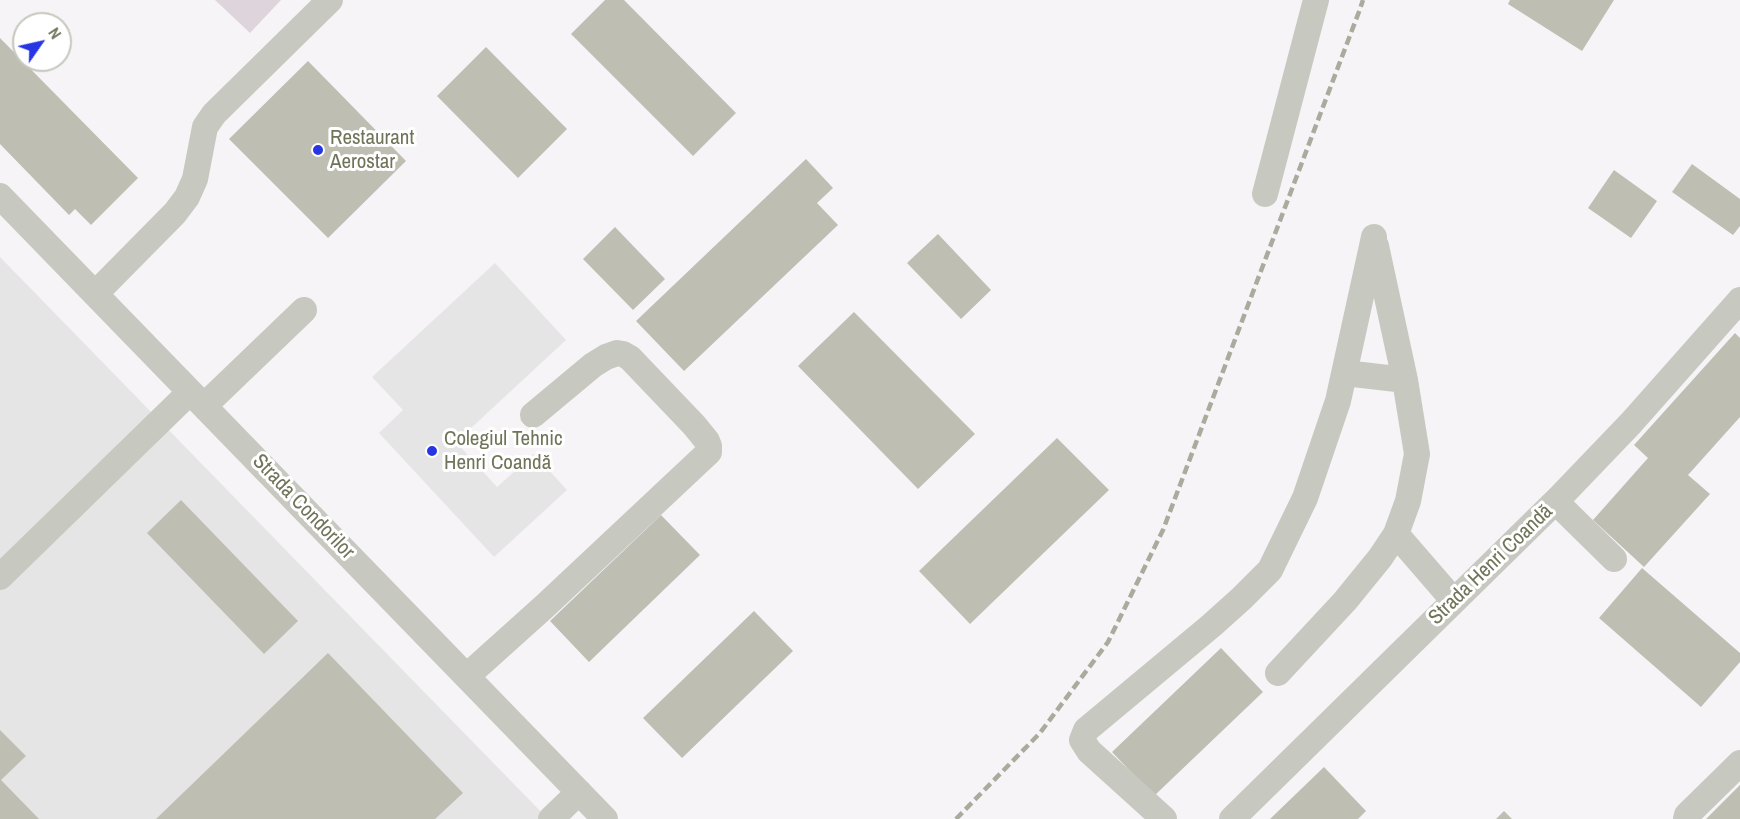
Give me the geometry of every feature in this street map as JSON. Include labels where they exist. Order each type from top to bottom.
[{"type":"street","points":[[95,294],[175,213],[187,197],[195,179],[205,127],[214,114],[330,0]]},
{"type":"street","points":[[1265,194],[1316,0]]},
{"type":"street","name":"Strada Condorilor","points":[[0,196],[605,819]]},
{"type":"street","points":[[1164,819],[1089,751],[1083,740],[1086,730],[1212,625],[1270,570],[1305,498],[1338,401],[1374,237],[1406,380],[1417,454],[1408,501],[1396,534],[1380,558],[1345,601],[1278,673]]},
{"type":"street","name":"Strada Henri Coandă","points":[[1232,819],[1556,502],[1631,423],[1740,300]]},
{"type":"street","points":[[0,577],[197,399],[304,310]]},
{"type":"street","points":[[467,676],[709,452],[707,441],[694,425],[630,358],[623,354],[617,353],[593,365],[533,415]]},
{"type":"street","points":[[1345,373],[1406,380]]},
{"type":"street","points":[[1556,502],[1614,558]]},
{"type":"street","points":[[1396,534],[1454,601]]},
{"type":"street","points":[[1686,819],[1687,815],[1740,764]]},
{"type":"street","points":[[551,819],[579,792]]},
{"type":"shaded area","points":[[215,0],[281,0],[250,33]]},
{"type":"shaded area","points":[[0,257],[548,819],[0,819]]},
{"type":"shaded area","points":[[495,263],[566,340],[456,442],[497,487],[534,454],[567,490],[494,557],[379,433],[403,410],[372,377]]},
{"type":"building","points":[[605,0],[624,0],[736,113],[693,156],[571,34]]},
{"type":"building","points":[[1510,0],[1614,0],[1582,51],[1508,4]]},
{"type":"building","points":[[0,38],[12,50],[12,72],[34,72],[138,178],[91,225],[75,209],[69,215],[0,144]]},
{"type":"building","points":[[486,47],[567,129],[518,178],[437,96]]},
{"type":"building","name":"Restaurant Aerostar","points":[[308,61],[406,161],[328,238],[229,139]]},
{"type":"building","points":[[806,159],[833,188],[817,203],[838,225],[684,371],[636,321]]},
{"type":"building","points":[[1692,164],[1740,199],[1740,226],[1733,235],[1672,192]]},
{"type":"building","points":[[1614,170],[1657,201],[1631,238],[1588,208]]},
{"type":"building","points":[[615,227],[665,279],[633,310],[583,259]]},
{"type":"building","points":[[938,234],[991,290],[961,319],[907,263]]},
{"type":"building","points":[[854,312],[975,434],[918,489],[798,366]]},
{"type":"building","points":[[1735,333],[1740,338],[1740,417],[1688,475],[1710,494],[1644,567],[1593,520],[1648,458],[1634,445]]},
{"type":"building","points":[[1057,438],[1109,490],[970,624],[919,571]]},
{"type":"building","points":[[181,500],[298,621],[264,654],[147,533]]},
{"type":"building","points":[[661,515],[700,555],[589,662],[550,621]]},
{"type":"building","points":[[1642,568],[1740,653],[1740,662],[1701,707],[1599,618]]},
{"type":"building","points":[[754,611],[793,651],[682,758],[643,718]]},
{"type":"building","points":[[1221,648],[1263,692],[1154,796],[1112,752]]},
{"type":"building","points":[[328,653],[463,793],[435,819],[156,819]]},
{"type":"building","points":[[0,730],[26,756],[1,780],[39,819],[0,819]]},
{"type":"building","points":[[1324,767],[1366,811],[1358,819],[1270,819]]},
{"type":"building","points":[[1740,785],[1740,819],[1706,819]]},
{"type":"building","points":[[1504,811],[1512,819],[1496,819]]},
{"type":"railway","points":[[956,819],[1040,733],[1108,642],[1163,530],[1363,0]]},
{"type":"place","name":"Restaurant Aerostar","points":[[318,150]]},
{"type":"place","name":"Colegiul Tehnic Henri Coandă","points":[[432,451]]}]
